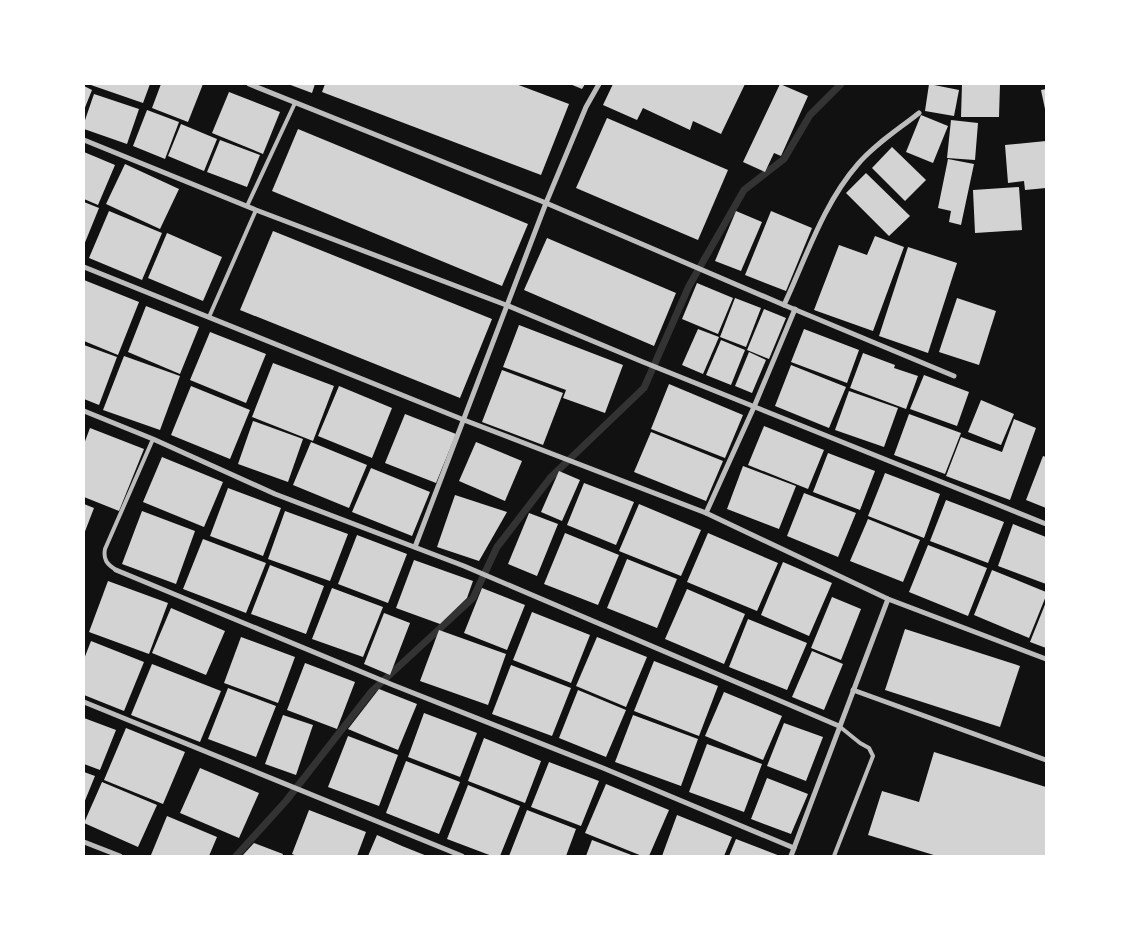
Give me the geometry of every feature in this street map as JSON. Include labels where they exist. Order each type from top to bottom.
[{"type":"street","points":[[250,84],[546,203],[954,376]]},
{"type":"street","points":[[415,547],[546,203],[586,107],[599,84]]},
{"type":"street","points":[[784,305],[822,221],[848,175],[870,151],[919,113]]},
{"type":"street","points":[[84,140],[256,210],[506,305],[664,371],[1046,524]]},
{"type":"street","points":[[84,267],[464,420],[706,513],[888,598],[1046,659]]},
{"type":"street","points":[[706,513],[754,407],[795,309]]},
{"type":"street","points":[[84,411],[153,439],[275,494],[464,566],[839,726]]},
{"type":"street","points":[[116,570],[393,686],[603,768],[794,848]]},
{"type":"street","points":[[791,856],[888,598]]},
{"type":"street","points":[[853,690],[1046,760]]},
{"type":"street","points":[[84,702],[462,856]]},
{"type":"street","points":[[84,842],[120,856]]},
{"type":"lane","points":[[247,206],[295,103]]},
{"type":"lane","points":[[209,317],[256,210]]},
{"type":"lane","points":[[116,570],[106,562],[105,549],[153,439]]},
{"type":"lane","points":[[834,856],[873,756],[869,748],[839,726]]},
{"type":"building","points":[[88,84],[150,84],[143,103]]},
{"type":"building","points":[[161,84],[203,84],[188,122],[152,108]]},
{"type":"building","points":[[288,84],[315,84],[312,93]]},
{"type":"building","points":[[325,84],[516,84],[569,104],[541,175],[322,92]]},
{"type":"building","points":[[570,84],[585,84],[582,89]]},
{"type":"building","points":[[613,84],[745,84],[721,134],[693,121],[690,130],[643,108],[637,120],[603,105]]},
{"type":"building","points":[[780,84],[808,96],[781,156],[774,153],[765,172],[743,162]]},
{"type":"building","points":[[929,84],[959,90],[954,116],[925,111]]},
{"type":"building","points":[[962,84],[1000,84],[999,117],[961,117]]},
{"type":"building","points":[[84,86],[92,90],[84,110]]},
{"type":"building","points":[[1046,89],[1046,109],[1045,109],[1041,90]]},
{"type":"building","points":[[229,92],[280,112],[263,154],[212,133]]},
{"type":"building","points":[[94,94],[139,109],[127,144],[84,129],[84,123]]},
{"type":"building","points":[[147,110],[179,122],[165,159],[133,146]]},
{"type":"building","points":[[921,115],[948,126],[933,163],[906,152]]},
{"type":"building","points":[[607,118],[728,170],[698,240],[576,188]]},
{"type":"building","points":[[951,120],[978,123],[975,160],[947,158]]},
{"type":"building","points":[[181,124],[217,139],[204,171],[168,156]]},
{"type":"building","points":[[298,129],[528,224],[502,286],[272,191]]},
{"type":"building","points":[[220,140],[260,155],[247,187],[207,172]]},
{"type":"building","points":[[1046,141],[1046,188],[1025,190],[1024,181],[1008,183],[1005,145]]},
{"type":"building","points":[[892,147],[926,180],[905,201],[872,168]]},
{"type":"building","points":[[84,152],[115,165],[98,205],[84,199]]},
{"type":"building","points":[[948,159],[974,164],[961,225],[949,222],[951,211],[938,208]]},
{"type":"building","points":[[125,164],[179,189],[160,229],[106,204]]},
{"type":"building","points":[[866,173],[910,216],[889,236],[846,193]]},
{"type":"building","points":[[1019,187],[1022,230],[975,233],[973,190]]},
{"type":"building","points":[[84,202],[99,208],[84,245]]},
{"type":"building","points":[[109,211],[162,233],[142,280],[89,258]]},
{"type":"building","points":[[736,211],[762,222],[741,271],[715,261]]},
{"type":"building","points":[[771,211],[812,228],[786,291],[745,275]]},
{"type":"building","points":[[273,231],[492,319],[460,398],[240,310]]},
{"type":"building","points":[[167,233],[222,257],[203,301],[148,278]]},
{"type":"building","points":[[875,236],[904,247],[873,331],[814,310],[839,245],[867,255]]},
{"type":"building","points":[[547,238],[676,293],[654,346],[524,290]]},
{"type":"building","points":[[908,247],[957,263],[928,353],[879,336]]},
{"type":"building","points":[[84,280],[139,302],[118,355],[84,341]]},
{"type":"building","points":[[697,283],[733,298],[718,334],[682,319]]},
{"type":"building","points":[[735,298],[761,308],[746,347],[720,337]]},
{"type":"building","points":[[957,298],[996,311],[979,365],[939,352]]},
{"type":"building","points":[[146,306],[199,327],[180,374],[128,352]]},
{"type":"building","points":[[764,309],[786,318],[769,359],[747,350]]},
{"type":"building","points":[[519,325],[623,365],[605,413],[563,398],[566,390],[503,367]]},
{"type":"building","points":[[698,329],[719,337],[703,374],[682,365]]},
{"type":"building","points":[[804,329],[859,350],[847,383],[791,362]]},
{"type":"building","points":[[210,332],[266,354],[246,403],[190,380]]},
{"type":"building","points":[[721,340],[745,350],[731,385],[706,375]]},
{"type":"building","points":[[84,345],[117,357],[99,405],[84,399]]},
{"type":"building","points":[[749,352],[766,360],[752,393],[735,386]]},
{"type":"building","points":[[863,353],[895,365],[894,368],[918,376],[906,409],[850,388]]},
{"type":"building","points":[[124,356],[180,376],[160,430],[103,410]]},
{"type":"building","points":[[273,363],[334,386],[313,441],[252,417]]},
{"type":"building","points":[[791,365],[846,387],[829,428],[775,406]]},
{"type":"building","points":[[502,370],[563,393],[543,445],[482,422]]},
{"type":"building","points":[[924,375],[969,392],[957,426],[910,409]]},
{"type":"building","points":[[669,384],[743,415],[725,458],[651,429]]},
{"type":"building","points":[[191,386],[250,410],[230,459],[171,435]]},
{"type":"building","points":[[339,386],[392,408],[372,458],[318,436]]},
{"type":"building","points":[[849,391],[898,408],[884,447],[835,430]]},
{"type":"building","points":[[981,400],[1014,414],[1001,445],[968,432]]},
{"type":"building","points":[[405,414],[456,434],[436,483],[385,463]]},
{"type":"building","points":[[909,414],[961,433],[945,474],[894,455]]},
{"type":"building","points":[[1014,419],[1036,428],[1010,500],[946,476],[961,437],[1002,452]]},
{"type":"building","points":[[253,421],[303,439],[288,482],[238,464]]},
{"type":"building","points":[[764,426],[824,450],[808,489],[748,465]]},
{"type":"building","points":[[90,428],[144,449],[119,511],[84,497],[84,444]]},
{"type":"building","points":[[651,432],[723,461],[706,501],[634,472]]},
{"type":"building","points":[[311,442],[367,465],[349,508],[293,485]]},
{"type":"building","points":[[476,442],[522,461],[505,501],[459,481]]},
{"type":"building","points":[[828,453],[875,471],[860,510],[813,492]]},
{"type":"building","points":[[1043,456],[1046,457],[1046,508],[1026,500]]},
{"type":"building","points":[[162,457],[223,482],[204,527],[143,502]]},
{"type":"building","points":[[743,466],[796,486],[779,529],[727,509]]},
{"type":"building","points":[[371,468],[430,492],[412,536],[352,512]]},
{"type":"building","points":[[559,471],[580,480],[562,521],[541,512]]},
{"type":"building","points":[[885,473],[940,494],[924,538],[868,516]]},
{"type":"building","points":[[584,483],[634,502],[616,545],[567,525]]},
{"type":"building","points":[[228,488],[281,508],[263,556],[210,536]]},
{"type":"building","points":[[804,493],[856,513],[838,557],[787,536]]},
{"type":"building","points":[[455,495],[507,512],[479,561],[437,547]]},
{"type":"building","points":[[946,500],[1004,522],[988,563],[930,541]]},
{"type":"building","points":[[84,504],[94,508],[84,534]]},
{"type":"building","points":[[639,504],[701,530],[681,576],[619,551]]},
{"type":"building","points":[[142,511],[195,531],[176,584],[122,564]]},
{"type":"building","points":[[285,511],[348,534],[330,581],[268,559]]},
{"type":"building","points":[[529,513],[558,524],[537,576],[508,564]]},
{"type":"building","points":[[868,519],[920,540],[903,582],[850,561]]},
{"type":"building","points":[[1013,524],[1046,537],[1046,584],[998,566]]},
{"type":"building","points":[[565,533],[619,555],[598,605],[544,584]]},
{"type":"building","points":[[708,533],[778,563],[757,611],[687,582]]},
{"type":"building","points":[[357,535],[407,554],[388,603],[338,584]]},
{"type":"building","points":[[203,539],[266,563],[246,613],[183,589]]},
{"type":"building","points":[[928,545],[987,568],[968,616],[909,592]]},
{"type":"building","points":[[627,559],[677,579],[657,628],[607,608]]},
{"type":"building","points":[[414,560],[473,581],[467,598],[440,624],[396,608]]},
{"type":"building","points":[[783,562],[832,583],[809,636],[761,615]]},
{"type":"building","points":[[270,565],[324,586],[306,634],[251,614]]},
{"type":"building","points":[[992,570],[1046,592],[1029,638],[974,615]]},
{"type":"building","points":[[108,581],[168,603],[149,654],[89,632]]},
{"type":"building","points":[[332,588],[383,607],[363,657],[312,639]]},
{"type":"building","points":[[482,588],[525,605],[507,650],[464,633]]},
{"type":"building","points":[[687,589],[745,614],[724,664],[665,639]]},
{"type":"building","points":[[832,597],[861,609],[841,660],[811,648]]},
{"type":"building","points":[[1046,602],[1046,648],[1030,642]]},
{"type":"building","points":[[171,608],[225,631],[206,675],[152,653]]},
{"type":"building","points":[[532,612],[590,635],[571,683],[513,660]]},
{"type":"building","points":[[384,613],[410,623],[390,675],[364,664]]},
{"type":"building","points":[[748,619],[807,643],[787,690],[729,667]]},
{"type":"building","points":[[905,629],[1020,666],[1000,727],[885,690]]},
{"type":"building","points":[[439,630],[506,654],[488,705],[420,681]]},
{"type":"building","points":[[241,637],[295,657],[278,703],[224,683]]},
{"type":"building","points":[[597,637],[647,657],[626,707],[576,686]]},
{"type":"building","points":[[91,641],[144,662],[124,711],[84,695],[84,659]]},
{"type":"building","points":[[812,651],[843,664],[824,710],[792,697]]},
{"type":"building","points":[[654,661],[718,686],[699,736],[634,711]]},
{"type":"building","points":[[305,663],[355,682],[337,729],[287,710]]},
{"type":"building","points":[[152,664],[221,691],[200,742],[131,715]]},
{"type":"building","points":[[511,665],[571,688],[552,736],[492,714]]},
{"type":"building","points":[[228,688],[276,706],[256,757],[208,739]]},
{"type":"building","points":[[379,689],[417,704],[398,750],[348,729]]},
{"type":"building","points":[[578,690],[626,710],[606,757],[559,738]]},
{"type":"building","points":[[724,692],[782,716],[763,760],[705,736]]},
{"type":"building","points":[[424,713],[477,733],[460,777],[408,757]]},
{"type":"building","points":[[283,715],[313,725],[296,775],[265,764]]},
{"type":"building","points":[[633,715],[698,739],[681,786],[615,762]]},
{"type":"building","points":[[84,718],[116,730],[100,770],[84,764]]},
{"type":"building","points":[[784,723],[823,737],[806,781],[767,766]]},
{"type":"building","points":[[126,728],[185,752],[163,804],[104,780]]},
{"type":"building","points":[[348,736],[398,755],[379,806],[328,787]]},
{"type":"building","points":[[484,738],[541,761],[525,803],[468,781]]},
{"type":"building","points":[[707,744],[762,764],[744,812],[689,792]]},
{"type":"building","points":[[934,752],[1046,787],[1046,856],[937,856],[868,835],[882,791],[919,802]]},
{"type":"building","points":[[406,761],[460,782],[439,834],[386,813]]},
{"type":"building","points":[[549,762],[599,781],[581,826],[531,807]]},
{"type":"building","points":[[200,768],[259,793],[239,838],[180,813]]},
{"type":"building","points":[[84,772],[95,776],[84,803]]},
{"type":"building","points":[[767,778],[808,794],[791,834],[751,819]]},
{"type":"building","points":[[102,782],[157,805],[138,847],[84,823]]},
{"type":"building","points":[[606,784],[669,810],[649,856],[642,856],[585,833]]},
{"type":"building","points":[[468,785],[520,806],[500,856],[492,856],[447,839]]},
{"type":"building","points":[[309,810],[366,832],[357,856],[297,856],[292,854]]},
{"type":"building","points":[[527,810],[576,829],[566,856],[509,856]]},
{"type":"building","points":[[677,815],[732,837],[724,856],[662,856]]},
{"type":"building","points":[[167,816],[217,837],[209,856],[151,855]]},
{"type":"building","points":[[377,835],[402,846],[427,856],[368,856]]},
{"type":"building","points":[[736,839],[780,856],[729,856]]},
{"type":"building","points":[[592,840],[634,856],[586,856]]},
{"type":"building","points":[[254,843],[283,854],[282,856],[242,856]]},
{"type":"waterway","points":[[236,856],[286,801],[372,691],[473,598],[497,547],[551,477],[644,388],[689,286],[744,190],[784,159],[810,115],[841,84]]}]
